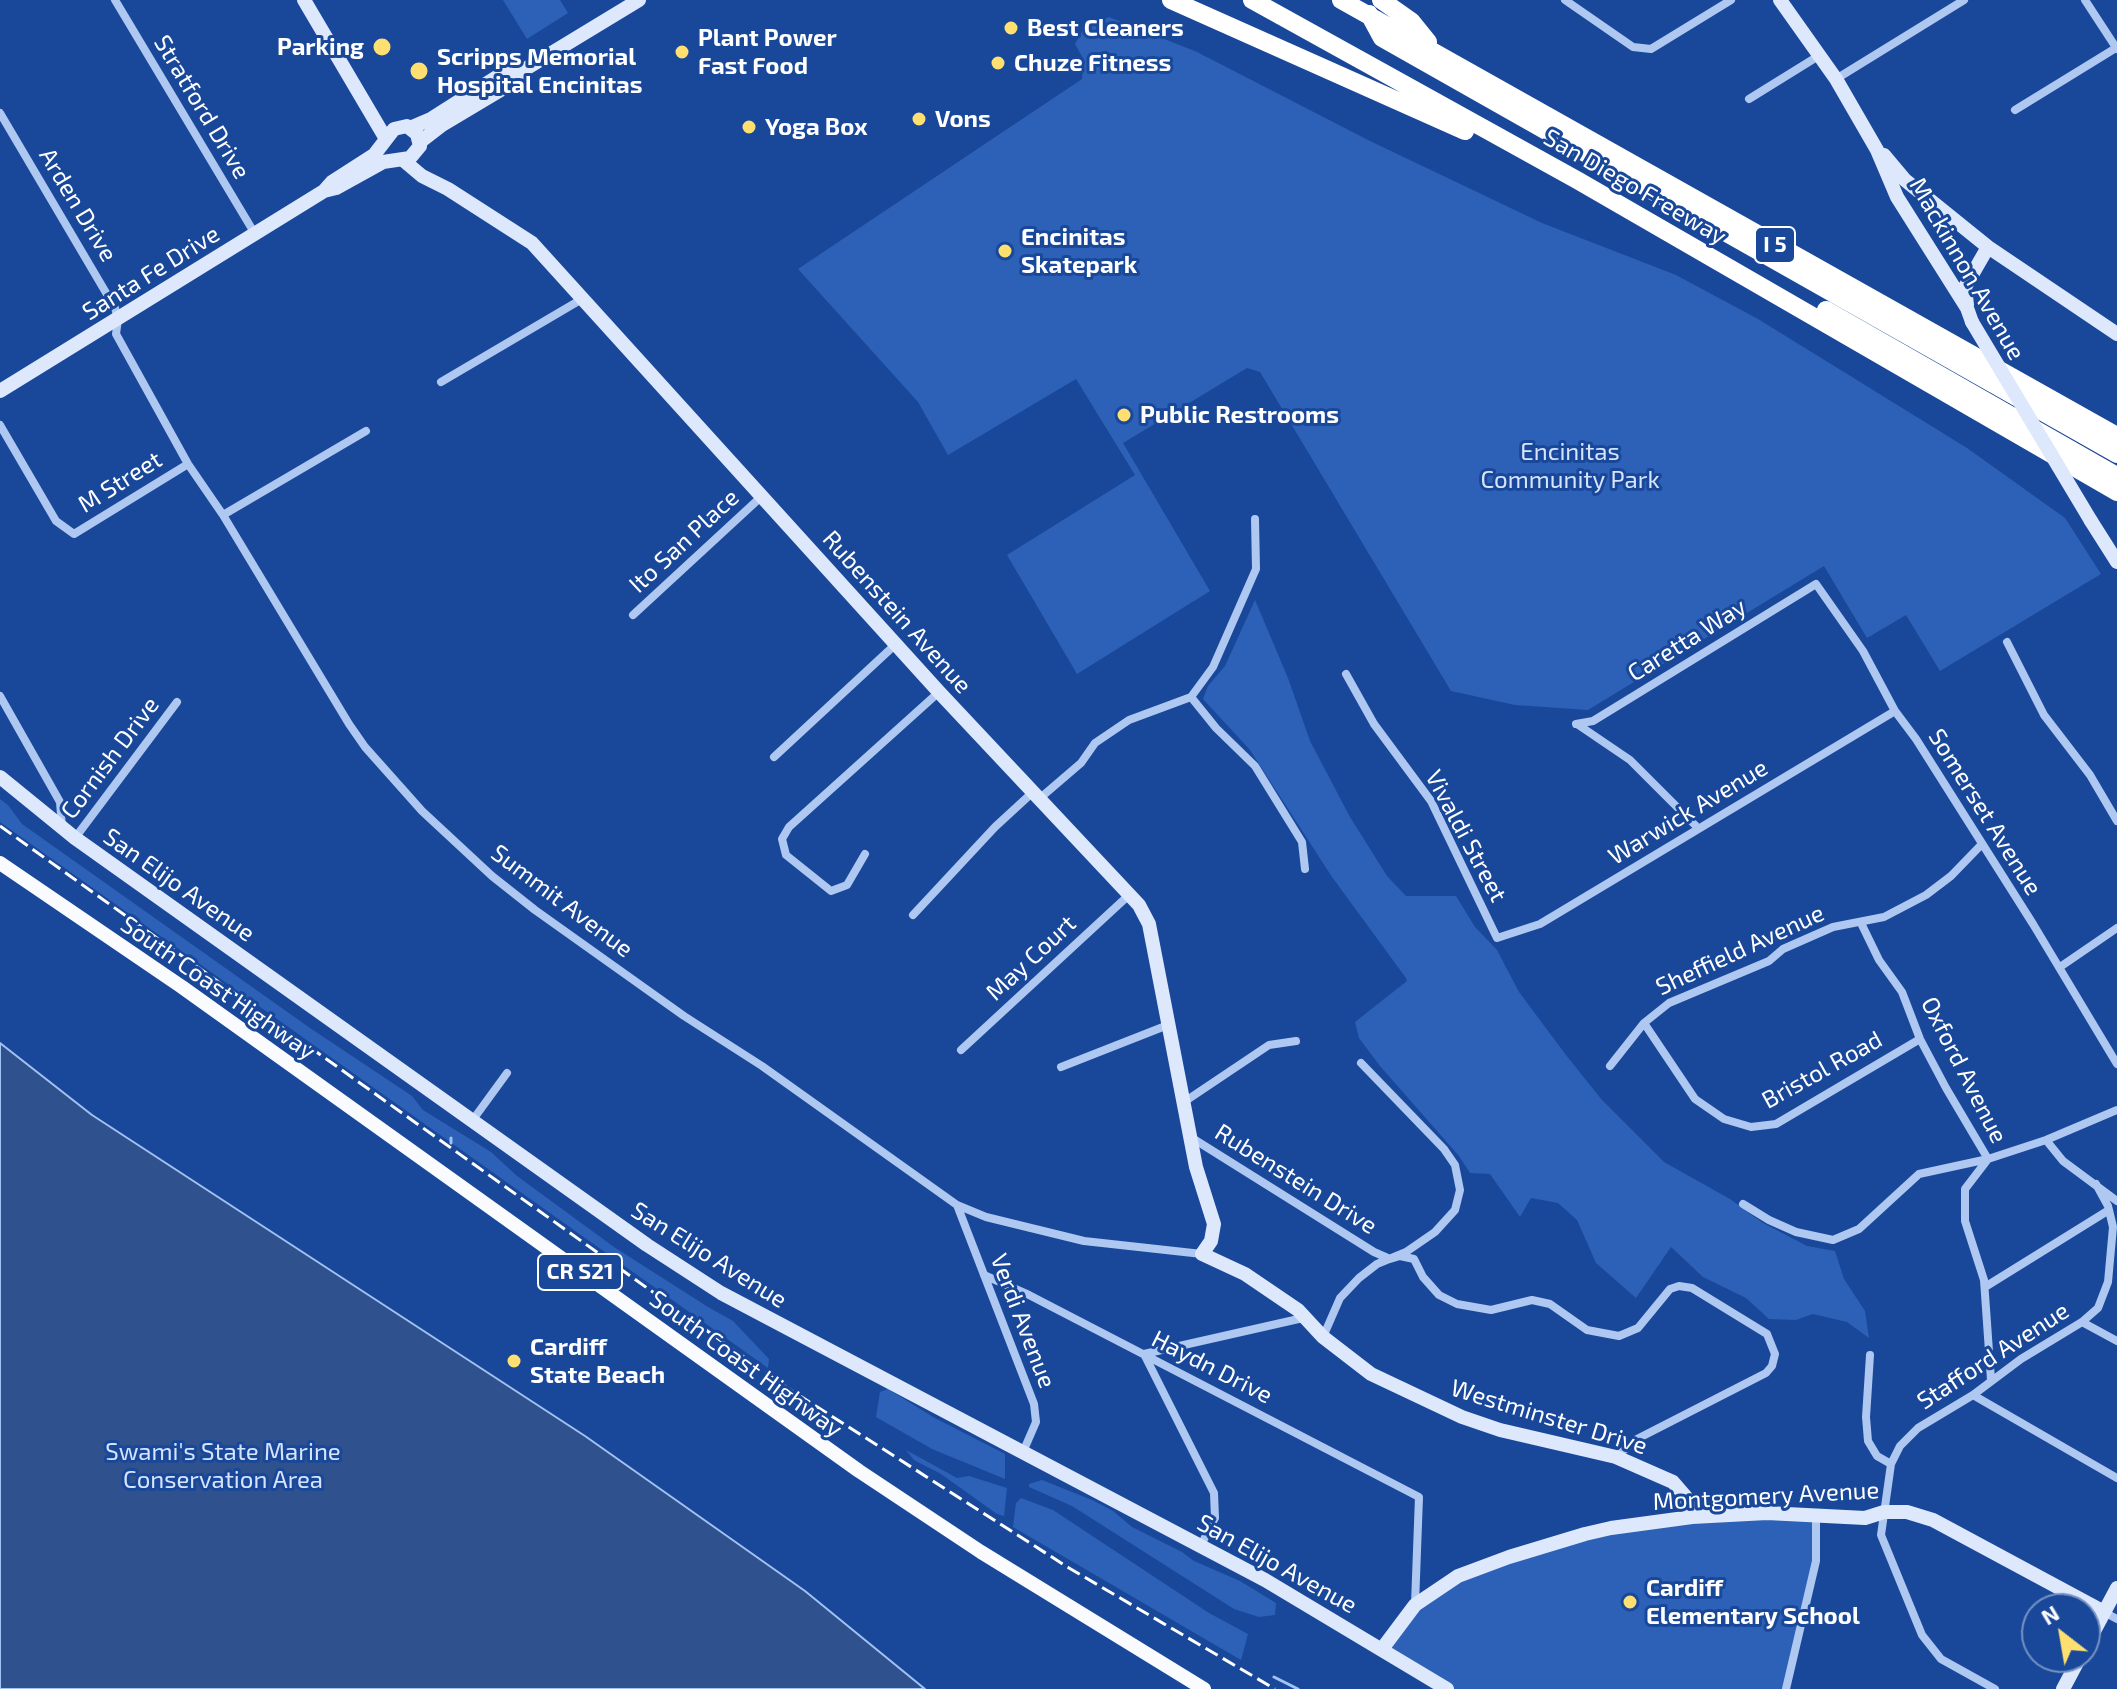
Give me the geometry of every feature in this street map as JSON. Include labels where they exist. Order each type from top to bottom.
[{"type":"highway","points":[[1171,0],[1577,180]]},
{"type":"highway","name":"San Diego Freeway","points":[[1252,0],[1577,180],[2117,492]]},
{"type":"highway","points":[[1341,0],[1375,7],[1382,38],[2117,454]]},
{"type":"highway","name":"San Diego Freeway","points":[[1375,7],[1411,21],[1434,51],[2117,436]]},
{"type":"highway","points":[[1350,55],[1373,56],[2117,476]]},
{"type":"main road","name":"South Coast Highway","points":[[0,863],[182,987],[859,1471],[981,1552],[1204,1689]]},
{"type":"street","name":"Stratford Drive","points":[[115,0],[255,234]]},
{"type":"street","points":[[304,0],[386,140],[389,153],[400,159],[410,158],[442,125],[514,82],[522,71],[639,0]]},
{"type":"street","points":[[1565,0],[1633,47],[1651,49],[1731,0]]},
{"type":"street","name":"Mackinnon Avenue","points":[[1780,0],[1836,79],[1877,150],[1897,197],[1967,308],[1972,322],[2117,562]]},
{"type":"street","points":[[1836,79],[1964,0]]},
{"type":"street","points":[[2015,110],[2117,48],[2085,0]]},
{"type":"street","points":[[1749,99],[1820,55]]},
{"type":"street","points":[[386,140],[389,133],[431,119],[508,70],[522,71]]},
{"type":"street","points":[[364,102],[417,134],[419,146]]},
{"type":"street","name":"Arden Drive","points":[[0,113],[114,305],[118,319]]},
{"type":"street","name":"Santa Fe Drive","points":[[324,191],[332,182],[374,155],[386,140]]},
{"type":"street","name":"Rubenstein Avenue","points":[[419,146],[429,170],[448,189]]},
{"type":"street","points":[[1877,150],[1905,180],[1988,247],[2117,334]]},
{"type":"street","name":"Santa Fe Drive","points":[[0,391],[324,191],[383,162],[400,159]]},
{"type":"street","name":"Rubenstein Avenue","points":[[400,159],[422,176],[448,189],[532,243],[939,692],[1139,905],[1149,924],[1192,1138]]},
{"type":"street","points":[[1967,308],[1965,287],[1988,247]]},
{"type":"street","points":[[441,382],[582,299]]},
{"type":"street","name":"Summit Avenue","points":[[118,319],[116,334],[188,464],[223,515],[349,724],[365,747],[422,811],[492,876],[684,1016],[762,1066],[957,1205],[986,1217],[1084,1241],[1202,1254]]},
{"type":"street","name":"M Street","points":[[0,425],[56,521],[74,534],[188,464]]},
{"type":"street","points":[[223,515],[366,431]]},
{"type":"street","name":"Ito San Place","points":[[633,615],[762,496]]},
{"type":"street","points":[[913,915],[995,827],[1081,763],[1095,743],[1129,720],[1191,697],[1213,667],[1256,569],[1255,519]]},
{"type":"street","name":"Somerset Avenue","points":[[1816,584],[1863,651],[1895,711],[1916,739],[2060,967],[2117,1064]]},
{"type":"street","name":"Caretta Way","points":[[1698,828],[1630,760],[1576,724],[1593,721],[1816,584]]},
{"type":"street","points":[[2007,642],[2044,715],[2090,775],[2117,821]]},
{"type":"street","points":[[774,757],[897,643]]},
{"type":"street","name":"Vivaldi Street","points":[[1346,674],[1374,724],[1431,801],[1497,938]]},
{"type":"street","points":[[865,854],[847,885],[831,891],[786,855],[782,839],[789,827],[939,692]]},
{"type":"street","name":"Cornish Drive","points":[[0,696],[60,802],[62,828]]},
{"type":"street","points":[[1191,697],[1216,728],[1255,766],[1302,842],[1305,869]]},
{"type":"street","name":"Cornish Drive","points":[[75,838],[177,702]]},
{"type":"street","name":"Warwick Avenue","points":[[1497,938],[1540,924],[1895,711]]},
{"type":"street","name":"San Elijo Avenue","points":[[0,777],[75,838],[647,1245],[721,1293],[1201,1545],[1447,1689]]},
{"type":"street","name":"Sheffield Avenue","points":[[1610,1066],[1644,1023],[1669,1003],[1769,961],[1783,949],[1833,927],[1884,917],[1926,895],[1951,876],[1982,844]]},
{"type":"street","name":"May Court","points":[[961,1050],[1129,895]]},
{"type":"street","name":"Oxford Avenue","points":[[1861,923],[1879,960],[1902,992],[1920,1039],[1988,1159],[1965,1189],[1965,1221],[1985,1287],[1991,1380]]},
{"type":"street","points":[[2060,967],[2117,928]]},
{"type":"street","name":"Bristol Road","points":[[1644,1023],[1695,1099],[1724,1119],[1751,1127],[1776,1124],[1920,1039]]},
{"type":"street","points":[[1061,1067],[1168,1025]]},
{"type":"street","points":[[1184,1102],[1269,1045],[1296,1041]]},
{"type":"street","points":[[1323,1337],[1340,1298],[1359,1278],[1377,1264],[1406,1252],[1445,1223],[1459,1199],[1455,1165],[1444,1149],[1361,1063]]},
{"type":"street","points":[[472,1121],[507,1073]]},
{"type":"street","points":[[1743,1204],[1780,1226],[1810,1237],[1833,1240],[1848,1234],[1884,1207],[1919,1174],[1988,1159],[2046,1140],[2117,1110]]},
{"type":"street","points":[[1192,1138],[1196,1167],[1214,1224],[1211,1241],[1202,1254]]},
{"type":"street","name":"Rubenstein Drive","points":[[1192,1138],[1374,1252],[1390,1259],[1400,1256],[1414,1259],[1423,1277],[1439,1295],[1457,1304],[1491,1310],[1532,1300],[1550,1304],[1587,1330],[1619,1336],[1638,1328],[1676,1286],[1692,1288],[1767,1334],[1774,1345],[1775,1354],[1772,1366],[1766,1373],[1637,1439],[1616,1457]]},
{"type":"street","points":[[2046,1140],[2063,1161],[2117,1201]]},
{"type":"street","name":"Stafford Avenue","points":[[1995,1689],[1941,1659],[1922,1635],[1881,1535],[1891,1464],[1900,1446],[1918,1428],[1973,1395],[2098,1308],[2108,1282],[2113,1227],[2103,1194],[2096,1184]]},
{"type":"street","name":"Verdi Avenue","points":[[957,1205],[1034,1404],[1036,1422],[1023,1452]]},
{"type":"street","points":[[1985,1287],[2109,1210]]},
{"type":"street","name":"Westminster Drive","points":[[1202,1254],[1245,1274],[1298,1310],[1323,1337],[1371,1374],[1462,1417],[1500,1430],[1616,1457],[1673,1482],[1686,1497],[1692,1517]]},
{"type":"street","name":"Haydn Drive","points":[[984,1275],[1419,1497],[1415,1605]]},
{"type":"street","points":[[1201,1545],[1215,1518],[1214,1493],[1144,1354],[1303,1318]]},
{"type":"street","points":[[2082,1322],[2117,1341]]},
{"type":"street","points":[[1870,1355],[1866,1417],[1868,1441],[1877,1456],[1891,1464]]},
{"type":"street","points":[[1973,1395],[2117,1478]]},
{"type":"street","name":"Montgomery Avenue","points":[[1382,1649],[1415,1605],[1458,1576],[1509,1557],[1611,1528],[1692,1517],[1767,1513],[1865,1518],[1884,1512],[1907,1512],[1933,1520],[2110,1615]]},
{"type":"street","points":[[1786,1689],[1816,1561],[1816,1515]]},
{"type":"street","points":[[2110,1615],[2117,1588]]},
{"type":"green space","points":[[503,0],[560,0],[568,13],[527,39]]},
{"type":"green space","name":"Encinitas Community Park","points":[[1109,17],[1197,52],[1370,141],[1542,223],[1676,275],[1758,319],[1967,448],[2065,518],[2101,574],[1940,671],[1906,615],[1867,638],[1824,566],[1588,710],[1515,705],[1451,691],[1260,372],[1247,368],[1123,443],[1210,591],[1077,674],[1007,555],[1135,475],[1076,379],[948,455],[918,402],[798,269],[1082,79],[1084,60],[1075,44],[1084,28]]},
{"type":"green space","points":[[1255,600],[1310,741],[1350,817],[1387,876],[1406,896],[1456,896],[1475,927],[1497,950],[1519,992],[1566,1055],[1602,1100],[1664,1162],[1730,1199],[1763,1223],[1807,1246],[1835,1251],[1844,1279],[1865,1311],[1869,1338],[1847,1322],[1813,1314],[1796,1320],[1769,1319],[1746,1298],[1703,1277],[1671,1247],[1636,1298],[1596,1263],[1577,1220],[1558,1203],[1531,1198],[1520,1217],[1490,1174],[1470,1173],[1459,1156],[1380,1066],[1359,1038],[1355,1022],[1407,981],[1406,978],[1332,877],[1250,750],[1203,699],[1208,686],[1225,666]]},
{"type":"green space","points":[[0,799],[22,824],[310,1028],[412,1096],[423,1110],[491,1152],[517,1176],[614,1247],[733,1321],[769,1359],[768,1368],[0,822]]},
{"type":"green space","points":[[888,1389],[933,1417],[1005,1454],[1005,1479],[932,1449],[876,1417],[880,1392]]},
{"type":"green space","points":[[906,1450],[957,1478],[969,1476],[1007,1488],[1004,1516],[914,1460]]},
{"type":"green space","points":[[1042,1480],[1092,1500],[1113,1511],[1132,1527],[1194,1561],[1240,1581],[1276,1603],[1275,1615],[1259,1617],[1234,1609],[1072,1506],[1029,1487],[1029,1484]]},
{"type":"green space","points":[[1021,1498],[1053,1510],[1209,1613],[1248,1634],[1241,1660],[1013,1527],[1016,1503]]},
{"type":"green space","name":"Cardiff Elementary School","points":[[1814,1515],[1817,1539],[1786,1689],[1446,1689],[1382,1650],[1430,1593],[1606,1529]]},
{"type":"shaded area","name":"Swami's State Marine Conservation Area","points":[[0,1043],[92,1115],[585,1436],[805,1591],[925,1689],[0,1689]]},
{"type":"waterway","points":[[451,1138],[451,1143]]},
{"type":"waterway","points":[[1274,1677],[1298,1689]]},
{"type":"railway","points":[[0,826],[783,1385],[1069,1568],[1275,1689]]},
{"type":"place","name":"Best Cleaners","points":[[1011,28]]},
{"type":"place","name":"Parking","points":[[382,47]]},
{"type":"place","name":"Plant Power Fast Food","points":[[682,52]]},
{"type":"place","name":"Chuze Fitness","points":[[998,63]]},
{"type":"place","name":"Scripps Memorial Hospital Encinitas","points":[[419,71]]},
{"type":"place","name":"Vons","points":[[919,119]]},
{"type":"place","name":"Yoga Box","points":[[749,127]]},
{"type":"place","name":"Encinitas Skatepark","points":[[1005,251]]},
{"type":"place","name":"Public Restrooms","points":[[1124,415]]},
{"type":"place","name":"Cardiff State Beach","points":[[514,1361]]},
{"type":"place","name":"Cardiff Elementary School","points":[[1630,1602]]}]
